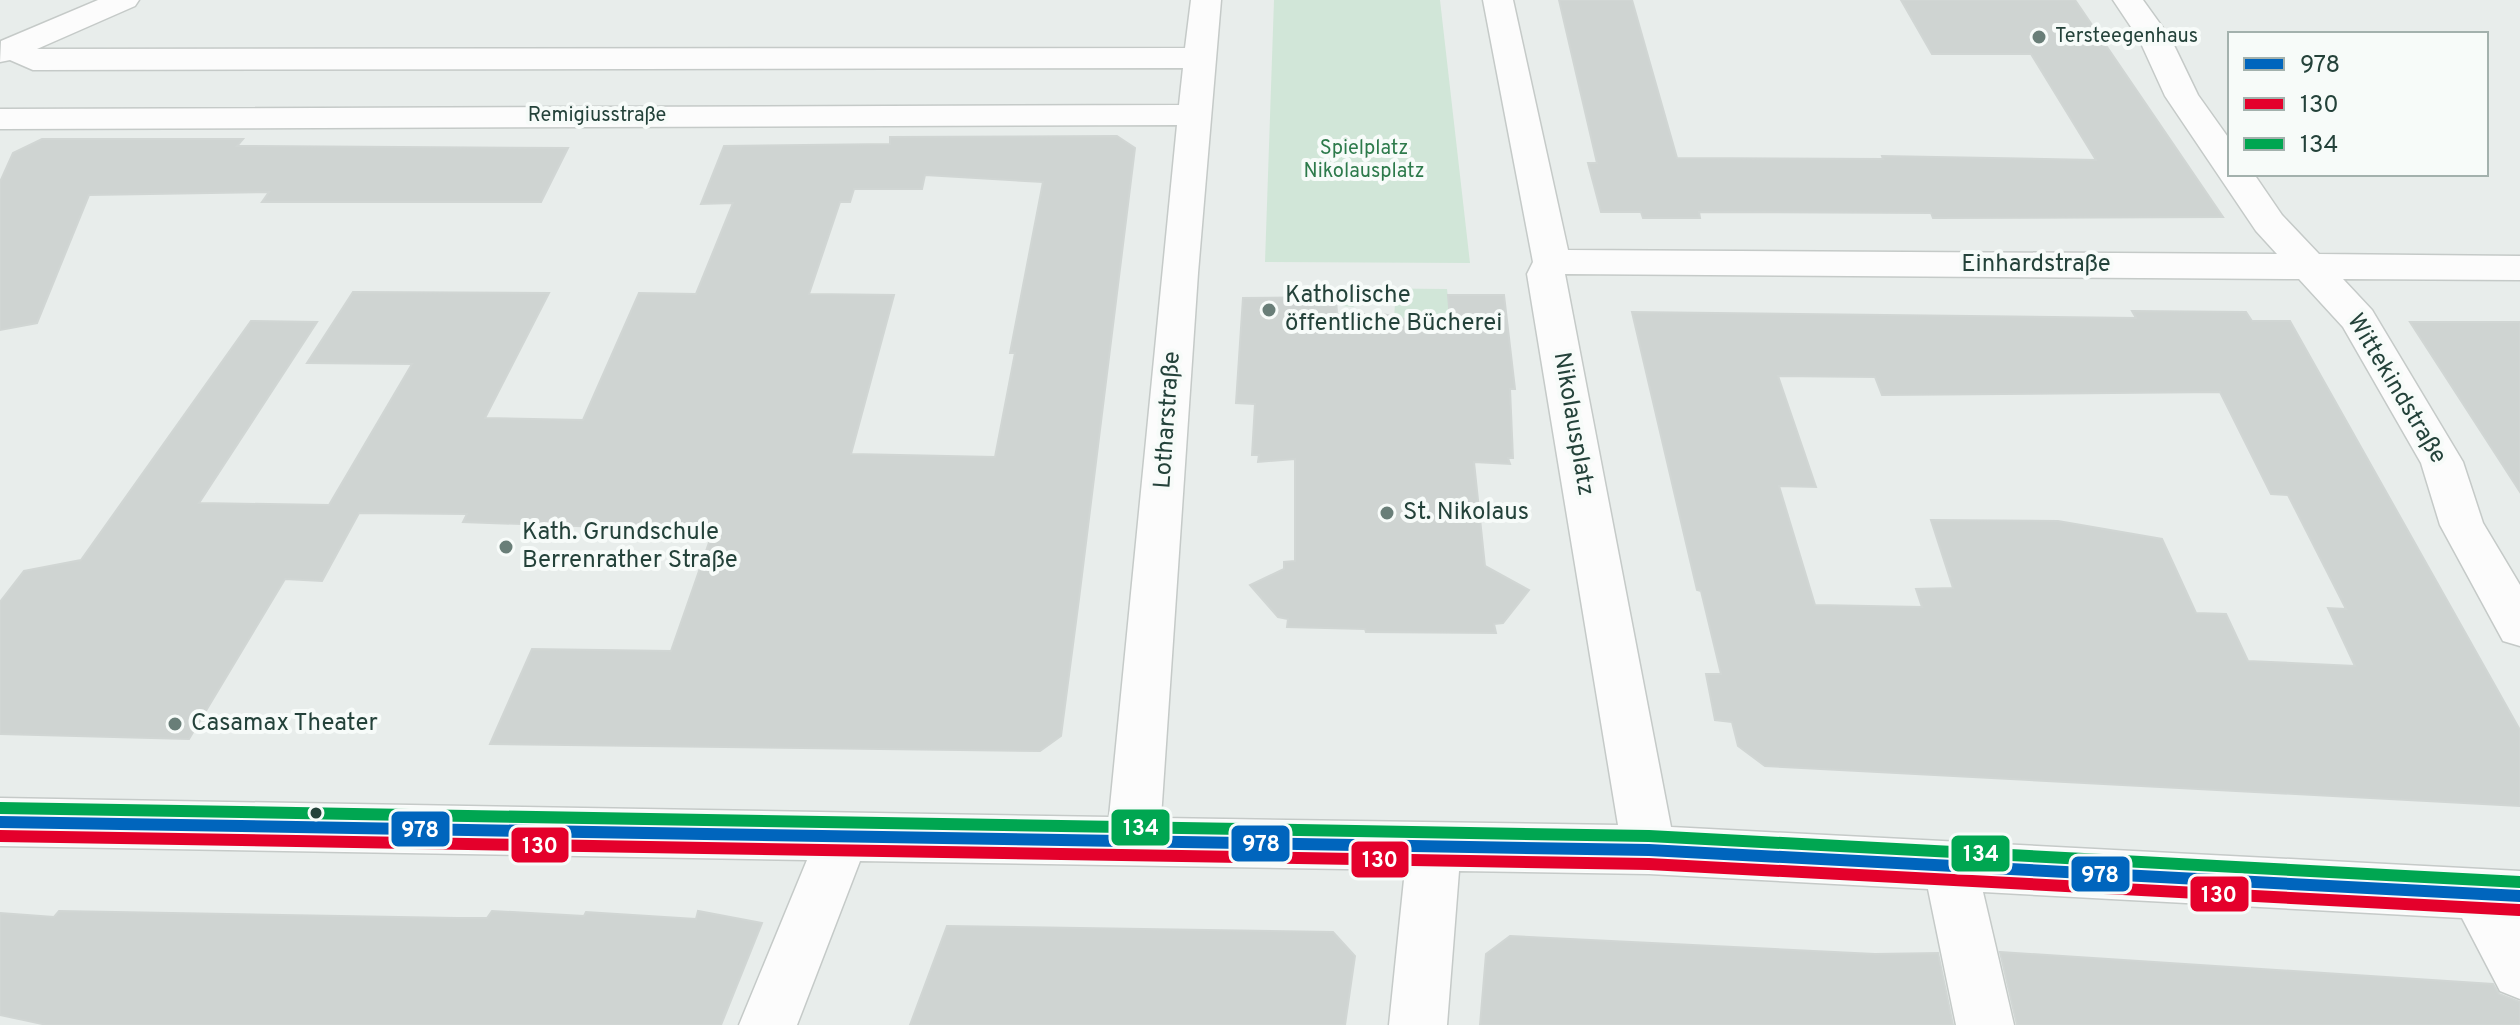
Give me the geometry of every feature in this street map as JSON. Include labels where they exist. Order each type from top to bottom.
[{"type":"street","points":[[0,80],[15,54],[124,0]]},
{"type":"street","name":"Lotharstraße","points":[[1133,840],[1179,273],[1206,0]]},
{"type":"street","name":"Nikolausplatz","points":[[1498,0],[1552,262],[1546,274],[1649,850]]},
{"type":"street","points":[[2128,0],[2155,39],[2182,96],[2228,162]]},
{"type":"street","points":[[15,54],[1200,58]]},
{"type":"street","name":"Remigiusstraße","points":[[0,119],[1195,115]]},
{"type":"street","name":"Wittekindstraße","points":[[2237,176],[2269,223],[2358,319],[2442,462],[2462,525],[2520,627]]},
{"type":"street","name":"Einhardstraße","points":[[1552,262],[2520,268]]},
{"type":"street","points":[[0,822],[1649,850],[2498,894],[2520,972]]},
{"type":"street","points":[[768,1025],[843,837]]},
{"type":"street","points":[[1418,1025],[1434,847]]},
{"type":"street","points":[[1950,865],[1985,1025]]},
{"type":"green space","name":"Spielplatz Nikolausplatz","points":[[1274,0],[1440,0],[1470,263],[1265,262]]},
{"type":"green space","points":[[1344,288],[1447,289],[1452,337],[1394,317],[1395,305],[1384,301],[1368,300],[1353,307],[1341,306],[1339,298],[1345,296]]},
{"type":"building","points":[[1559,0],[1632,0],[1677,158],[1883,159],[1882,156],[2096,160],[2031,54],[1932,54],[1901,0],[2075,0],[2223,217],[1933,218],[1931,213],[1699,212],[1700,218],[1643,218],[1641,212],[1601,212],[1588,163],[1597,163]]},
{"type":"building","points":[[1117,136],[1135,148],[1061,736],[1040,751],[490,744],[532,649],[671,651],[713,531],[463,522],[467,514],[359,513],[322,581],[285,579],[189,739],[0,734],[0,602],[24,571],[81,560],[251,321],[317,322],[199,503],[329,505],[412,364],[307,363],[353,292],[549,293],[485,418],[583,420],[639,293],[696,294],[733,203],[701,204],[724,146],[890,144],[890,137]],"holes":[[[925,175],[1043,182],[1010,353],[1015,353],[995,457],[851,454],[894,295],[809,294],[840,202],[850,202],[854,189],[922,189]]]},
{"type":"building","points":[[42,139],[243,139],[237,146],[568,148],[541,202],[262,202],[269,192],[89,195],[37,323],[0,330],[0,182],[13,153]]},
{"type":"building","name":"St. Nikolaus","points":[[1448,295],[1504,295],[1515,389],[1510,389],[1513,458],[1508,458],[1510,464],[1474,462],[1485,566],[1529,590],[1503,623],[1494,624],[1496,633],[1366,632],[1365,629],[1287,627],[1288,619],[1278,617],[1250,585],[1284,569],[1284,562],[1295,561],[1295,459],[1258,462],[1259,455],[1252,455],[1255,404],[1236,403],[1243,298],[1336,297],[1337,314],[1383,314],[1451,330]]},
{"type":"building","points":[[2132,311],[2246,312],[2252,321],[2290,321],[2520,730],[2520,806],[1765,766],[1738,746],[1732,722],[1715,720],[1706,674],[1721,674],[1701,591],[1697,590],[1632,312],[2136,318]],"holes":[[[1778,376],[1875,377],[1882,395],[2220,392],[2271,494],[2288,495],[2346,609],[2328,608],[2355,666],[2248,661],[2226,614],[2196,613],[2162,539],[2058,521],[1931,520],[1953,588],[1916,589],[1922,607],[1815,605],[1779,486],[1816,487]]]},
{"type":"building","points":[[2410,322],[2520,322],[2520,492]]},
{"type":"building","points":[[59,911],[457,918],[487,918],[492,911],[584,916],[586,912],[696,919],[698,911],[762,923],[721,1025],[47,1025],[0,1015],[0,913],[54,917]]},
{"type":"building","points":[[947,926],[1333,932],[1355,956],[1345,1025],[910,1025]]},
{"type":"building","points":[[1510,936],[1875,954],[1938,953],[1953,1025],[1480,1025],[1486,954]]},
{"type":"building","points":[[2000,952],[2493,984],[2499,994],[2520,1002],[2520,1025],[2017,1025]]},
{"type":"transit line","name":"134","points":[[0,808],[1649,836],[2520,882]]},
{"type":"transit line","name":"978","points":[[0,822],[1649,850],[2520,896]]},
{"type":"transit line","name":"130","points":[[0,836],[1649,864],[2519,910]]},
{"type":"place","name":"Tersteegenhaus","points":[[2039,37]]},
{"type":"place","name":"Katholische öffentliche Bücherei","points":[[1269,310]]},
{"type":"place","name":"St. Nikolaus","points":[[1387,513]]},
{"type":"place","name":"Kath. Grundschule Berrenrather Straße","points":[[506,547]]},
{"type":"place","name":"Casamax Theater","points":[[175,724]]}]
